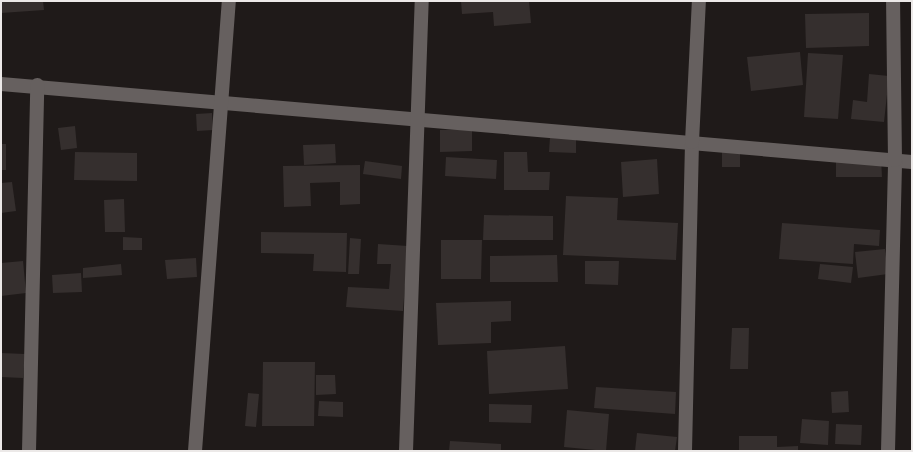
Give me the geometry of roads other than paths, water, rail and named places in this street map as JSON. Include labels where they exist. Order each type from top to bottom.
[{"type":"street","points":[[195,451],[229,1]]},
{"type":"street","points":[[406,451],[422,1]]},
{"type":"street","points":[[685,451],[692,142],[699,1]]},
{"type":"street","points":[[888,451],[895,160],[893,1]]},
{"type":"street","points":[[1,84],[37,85],[912,162]]},
{"type":"street","points":[[29,451],[37,85]]}]
